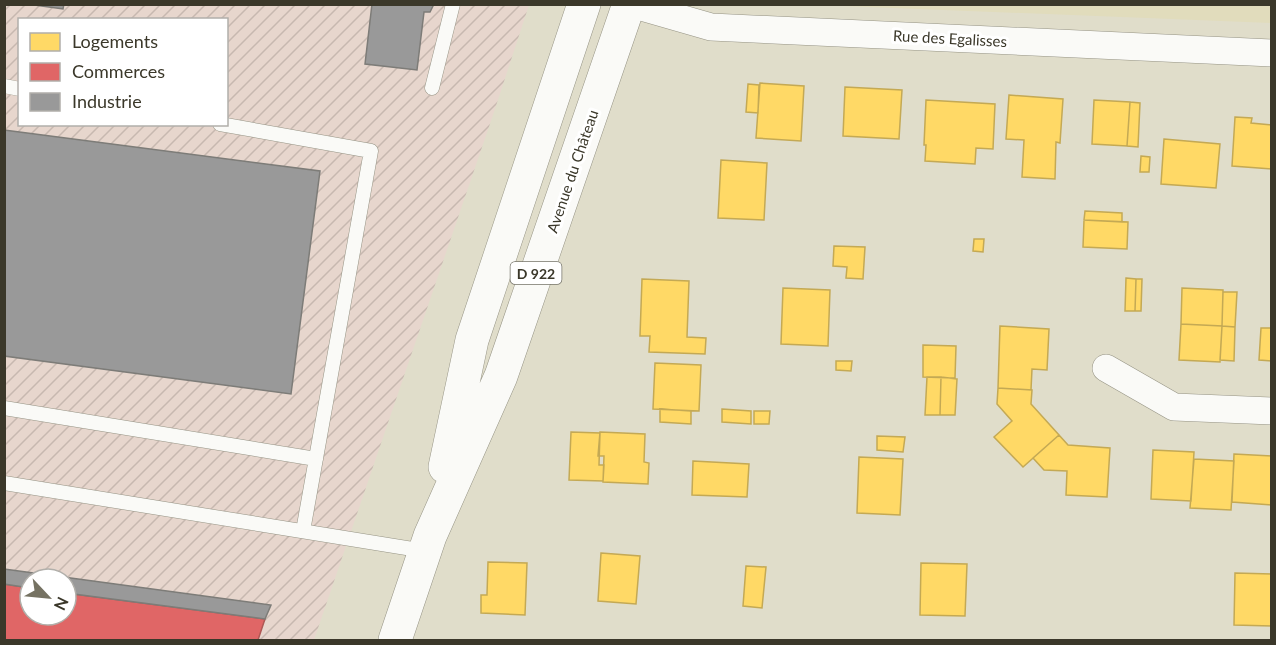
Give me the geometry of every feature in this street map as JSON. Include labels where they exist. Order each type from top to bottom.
[{"type":"main road","name":"Avenue du Château","points":[[427,544],[472,340],[584,4]]},
{"type":"main road","name":"Avenue du Château","points":[[395,640],[427,544],[501,376],[630,4]]},
{"type":"street","name":"Rue des Egalisses","points":[[630,4],[711,27],[1272,53]]},
{"type":"street","points":[[1106,368],[1174,407],[1272,411]]},
{"type":"lane","points":[[432,88],[453,4]]},
{"type":"lane","points":[[228,125],[371,152],[303,531]]},
{"type":"lane","points":[[4,408],[316,459]]},
{"type":"lane","points":[[4,483],[303,531],[427,544]]},
{"type":"shaded area","points":[[819,4],[1271,4],[1271,23],[819,5]]},
{"type":"shaded area","points":[[4,5],[529,5],[314,640],[5,640]]},
{"type":"building: Logements","points":[[760,83],[804,86],[801,141],[756,138]]},
{"type":"building: Logements","points":[[748,84],[759,85],[758,113],[746,112]]},
{"type":"building: Logements","points":[[845,87],[902,90],[899,139],[843,136]]},
{"type":"building: Logements","points":[[1009,95],[1063,99],[1060,143],[1056,142],[1055,179],[1022,177],[1024,140],[1006,139]]},
{"type":"building: Logements","points":[[926,100],[995,104],[993,149],[976,148],[975,164],[925,161]]},
{"type":"building: Logements","points":[[1094,100],[1130,102],[1127,146],[1092,144]]},
{"type":"building: Logements","points":[[1130,102],[1140,103],[1138,147],[1127,146]]},
{"type":"building: Logements","points":[[1235,117],[1252,118],[1251,123],[1272,125],[1272,169],[1232,166]]},
{"type":"building: Logements","points":[[1164,139],[1220,144],[1216,188],[1161,184]]},
{"type":"building: Logements","points":[[1141,156],[1150,157],[1149,172],[1140,172]]},
{"type":"building: Logements","points":[[721,160],[767,163],[764,220],[718,218]]},
{"type":"building: Logements","points":[[1085,211],[1122,213],[1122,222],[1084,220]]},
{"type":"building: Logements","points":[[1084,220],[1128,222],[1127,249],[1083,247]]},
{"type":"building: Logements","points":[[974,239],[984,239],[983,252],[973,251]]},
{"type":"building: Logements","points":[[834,246],[865,247],[863,279],[846,278],[847,267],[833,266]]},
{"type":"building: Logements","points":[[1126,278],[1136,279],[1135,311],[1125,311]]},
{"type":"building: Logements","points":[[642,279],[689,281],[687,337],[706,338],[705,354],[649,352],[650,336],[640,336]]},
{"type":"building: Logements","points":[[1136,279],[1142,279],[1141,311],[1135,311]]},
{"type":"building: Logements","points":[[783,288],[830,290],[828,346],[781,344]]},
{"type":"building: Logements","points":[[1182,288],[1223,290],[1222,326],[1181,324]]},
{"type":"building: Logements","points":[[1223,292],[1237,292],[1235,327],[1222,326]]},
{"type":"building: Logements","points":[[1181,324],[1222,326],[1220,362],[1179,360]]},
{"type":"building: Logements","points":[[1000,326],[1049,329],[1047,370],[1032,369],[1031,390],[998,388]]},
{"type":"building: Logements","points":[[1222,326],[1235,327],[1234,361],[1220,360]]},
{"type":"building: Logements","points":[[1261,328],[1272,328],[1272,361],[1259,360]]},
{"type":"building: Logements","points":[[923,345],[956,346],[955,378],[923,377]]},
{"type":"building: Logements","points":[[836,361],[852,361],[851,371],[836,370]]},
{"type":"building: Logements","points":[[655,363],[701,365],[699,411],[653,409]]},
{"type":"building: Logements","points":[[927,377],[941,377],[940,415],[925,415]]},
{"type":"building: Logements","points":[[941,377],[957,379],[955,415],[940,415]]},
{"type":"building: Logements","points":[[998,388],[1032,390],[1031,404],[1059,435],[1023,467],[994,437],[1012,421],[997,404]]},
{"type":"building: Logements","points":[[660,409],[691,411],[691,424],[660,422]]},
{"type":"building: Logements","points":[[722,409],[751,411],[751,424],[722,422]]},
{"type":"building: Logements","points":[[754,411],[770,411],[769,424],[754,424]]},
{"type":"building: Logements","points":[[571,432],[600,433],[599,465],[604,465],[603,481],[569,480]]},
{"type":"building: Logements","points":[[600,432],[645,434],[644,462],[649,463],[648,484],[603,482],[604,456],[598,456]]},
{"type":"building: Logements","points":[[1059,435],[1068,445],[1110,448],[1107,497],[1066,495],[1067,471],[1044,470],[1033,458]]},
{"type":"building: Logements","points":[[877,436],[905,437],[903,452],[877,450]]},
{"type":"building: Logements","points":[[1153,450],[1194,452],[1191,501],[1151,499]]},
{"type":"building: Logements","points":[[1234,454],[1272,456],[1272,505],[1232,502]]},
{"type":"building: Logements","points":[[859,457],[903,459],[900,515],[857,513]]},
{"type":"building: Logements","points":[[1194,459],[1234,461],[1231,510],[1190,508]]},
{"type":"building: Logements","points":[[693,461],[749,464],[747,497],[692,495]]},
{"type":"building: Logements","points":[[601,553],[640,556],[636,604],[598,601]]},
{"type":"building: Logements","points":[[488,562],[527,563],[525,615],[481,613],[481,595],[487,595]]},
{"type":"building: Logements","points":[[921,563],[967,564],[965,616],[920,615]]},
{"type":"building: Logements","points":[[746,566],[766,567],[762,608],[743,606]]},
{"type":"building: Logements","points":[[1235,573],[1272,574],[1272,626],[1234,625]]},
{"type":"building: Commerces","points":[[4,584],[18,586],[18,627],[78,627],[78,595],[265,619],[258,640],[4,640]]},
{"type":"building: Industrie","points":[[27,4],[64,4],[63,9]]},
{"type":"building: Industrie","points":[[372,4],[434,4],[430,12],[424,12],[417,70],[365,64]]},
{"type":"building: Industrie","points":[[4,130],[320,171],[291,394],[4,356]]},
{"type":"building: Industrie","points":[[4,569],[18,571],[18,586],[4,584]]},
{"type":"building: Industrie","points":[[78,579],[271,605],[265,619],[78,595]]}]
